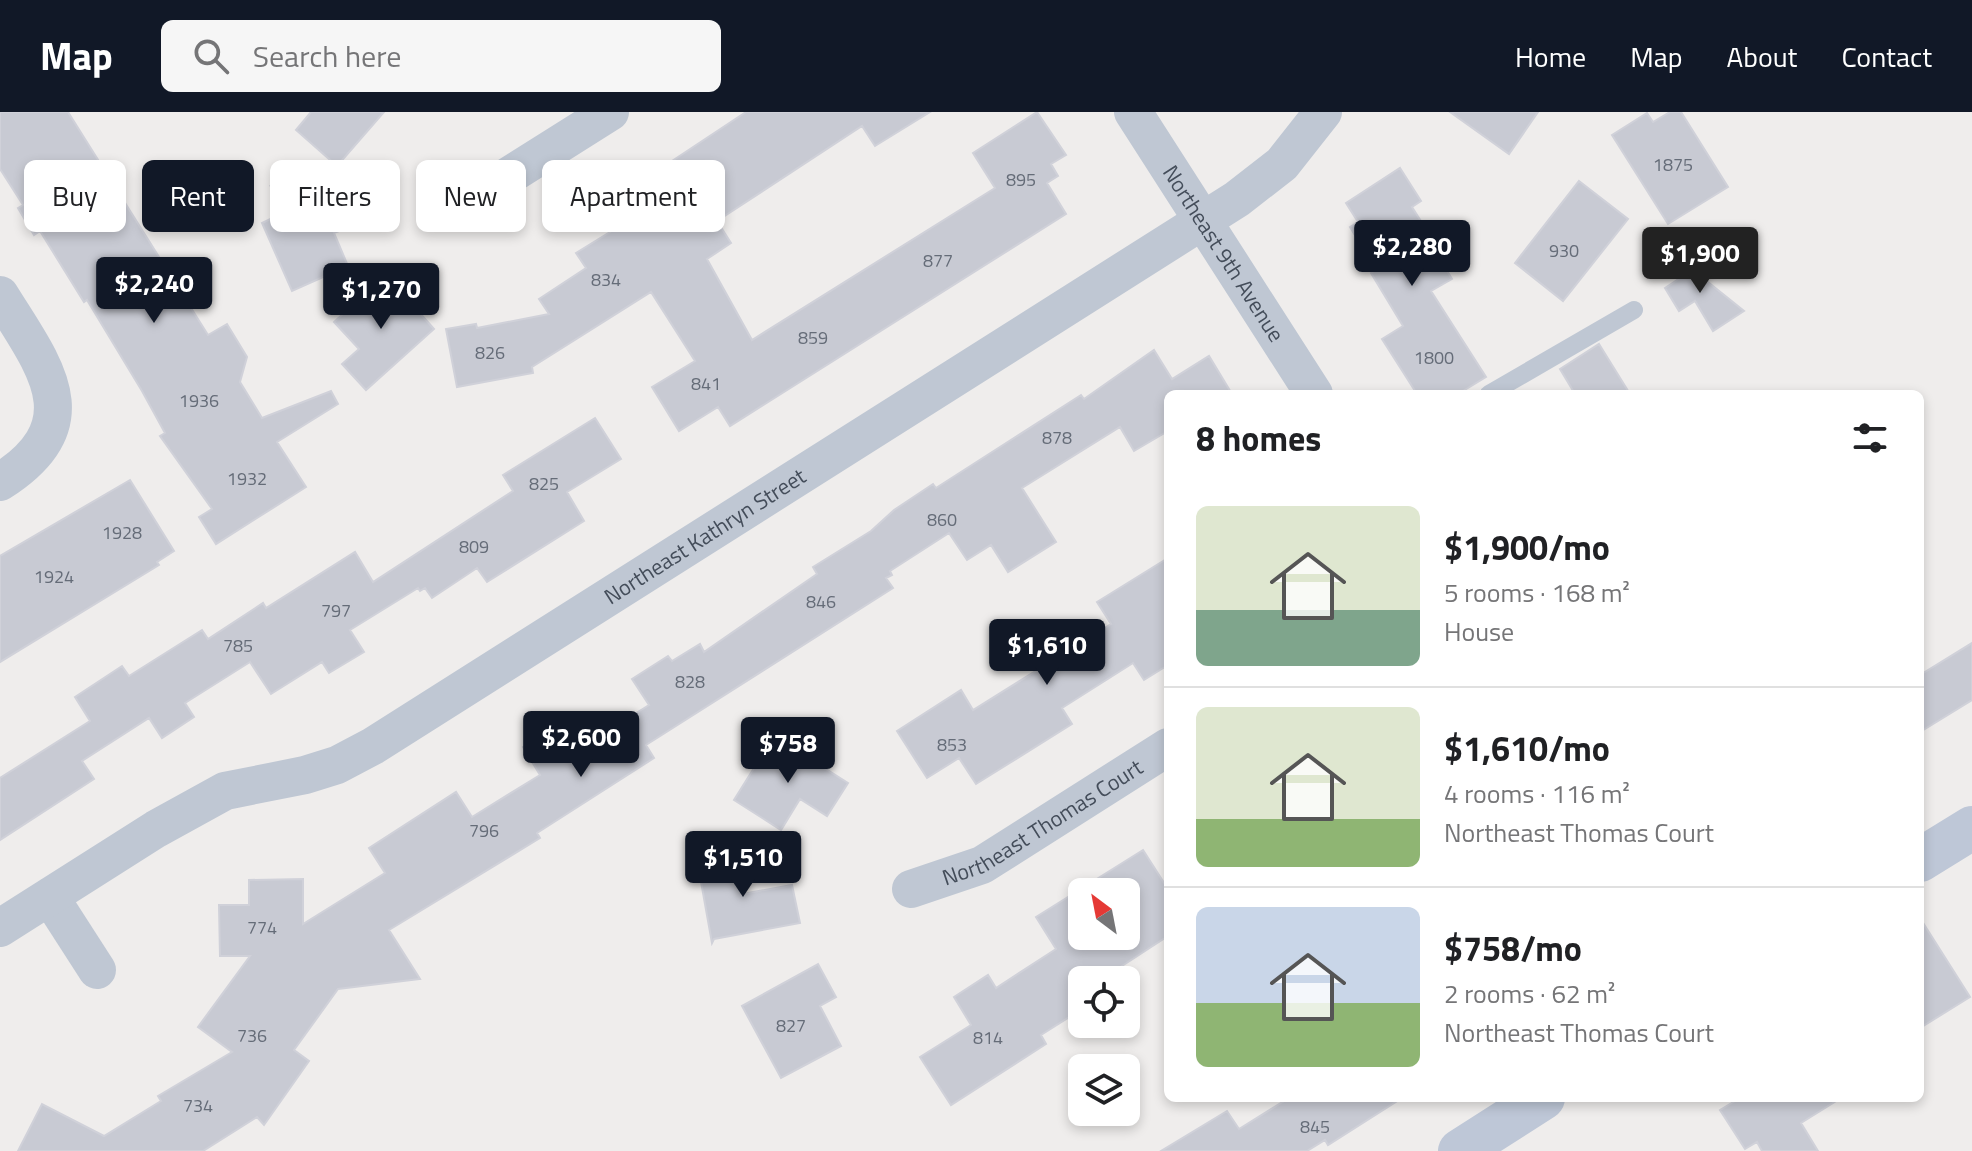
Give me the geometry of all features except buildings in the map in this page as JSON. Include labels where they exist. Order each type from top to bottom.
[{"type":"street","points":[[526,165],[610,112]]},
{"type":"street","name":"Northeast 9th Avenue","points":[[1133,112],[1311,390]]},
{"type":"street","name":"Northeast Kathryn Street","points":[[0,928],[156,829],[225,791],[326,769],[373,746],[1201,222],[1282,164],[1323,112]]},
{"type":"street","points":[[0,295],[44,365],[55,405],[44,446],[0,482]]},
{"type":"street","name":"Northeast Thomas Court","points":[[911,889],[982,865],[1164,750]]},
{"type":"street","points":[[1924,858],[1972,828]]},
{"type":"street","points":[[50,897],[97,970]]},
{"type":"street","points":[[1460,1151],[1537,1102]]},
{"type":"lane","points":[[1496,390],[1634,310]]}]
